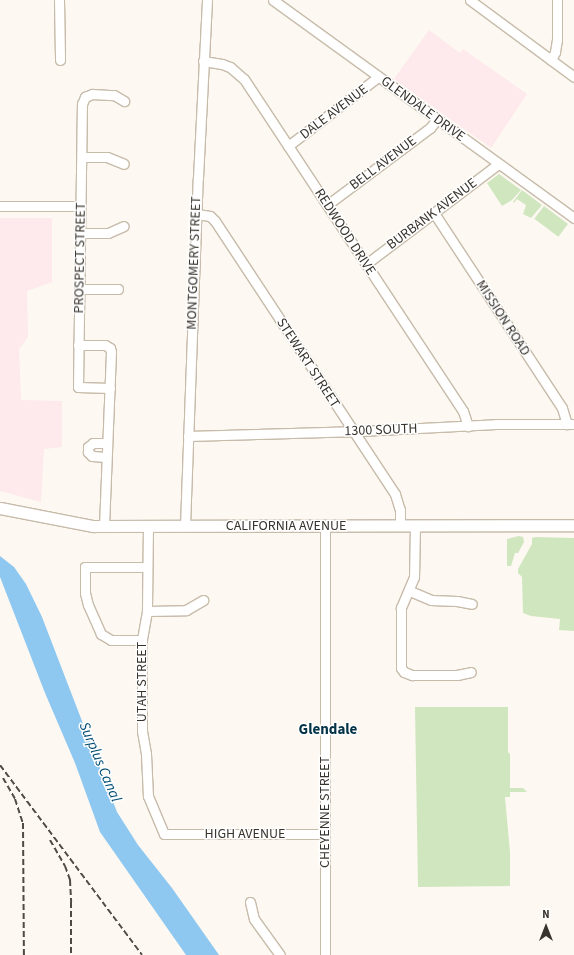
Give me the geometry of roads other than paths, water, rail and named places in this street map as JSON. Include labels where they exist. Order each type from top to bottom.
[{"type":"main road","name":"CALIFORNIA AVENUE","points":[[0,508],[75,524],[104,526],[574,525]]},
{"type":"street","points":[[59,0],[60,60]]},
{"type":"street","name":"MONTGOMERY STREET","points":[[185,526],[203,61],[207,0]]},
{"type":"street","name":"GLENDALE DRIVE","points":[[273,0],[574,218]]},
{"type":"street","points":[[471,0],[574,77]]},
{"type":"street","points":[[551,60],[555,52],[557,40],[557,0]]},
{"type":"street","name":"REDWOOD DRIVE","points":[[203,61],[222,64],[238,72],[463,411],[468,426]]},
{"type":"street","name":"DALE AVENUE","points":[[288,146],[378,77]]},
{"type":"street","name":"PROSPECT STREET","points":[[110,388],[78,387],[82,104],[85,97],[92,94],[108,94],[124,101]]},
{"type":"street","name":"BELL AVENUE","points":[[327,205],[430,128],[437,119]]},
{"type":"street","points":[[82,157],[108,157],[124,164]]},
{"type":"street","name":"BURBANK AVENUE","points":[[366,264],[498,164]]},
{"type":"street","points":[[0,206],[81,206]]},
{"type":"street","name":"MISSION ROAD","points":[[434,213],[562,408],[570,424]]},
{"type":"street","name":"STEWART STREET","points":[[197,214],[210,216],[215,221],[396,496],[400,510],[400,526]]},
{"type":"street","points":[[79,233],[108,233],[124,226]]},
{"type":"street","points":[[79,289],[118,290]]},
{"type":"street","points":[[78,345],[102,345],[110,348],[112,354],[106,457],[104,526]]},
{"type":"street","name":"1300 SOUTH","points":[[188,436],[468,426],[570,424]]},
{"type":"street","points":[[106,457],[92,456],[88,452],[88,447],[93,443],[107,443]]},
{"type":"street","name":"UTAH STREET","points":[[148,526],[147,611],[142,640],[142,731],[146,754],[148,796],[164,834]]},
{"type":"street","name":"CHEYENNE STREET","points":[[325,526],[325,955]]},
{"type":"street","points":[[415,526],[415,570],[410,591],[401,608],[401,663],[404,672],[407,674],[427,675],[458,675],[471,672]]},
{"type":"street","points":[[142,640],[111,640],[101,634],[88,605],[85,593],[85,567],[147,567]]},
{"type":"street","points":[[410,591],[431,600],[457,601],[472,604]]},
{"type":"street","points":[[147,611],[186,610],[203,600]]},
{"type":"street","name":"HIGH AVENUE","points":[[164,834],[325,834]]},
{"type":"street","points":[[250,902],[254,919],[280,955]]},
{"type":"water","points":[[0,556],[14,567],[26,584],[42,617],[117,812],[138,845],[172,888],[219,955],[186,955],[100,832],[75,763],[45,693],[0,577]]},
{"type":"railway","points":[[0,765],[142,955]]},
{"type":"railway","points":[[3,778],[15,799],[23,823],[24,955]]},
{"type":"railway","points":[[50,840],[65,866],[70,880],[71,955]]},
{"type":"district","name":"Glendale","points":[[328,730]]},
{"type":"water label","name":"Surplus Canal","points":[[100,762]]}]
